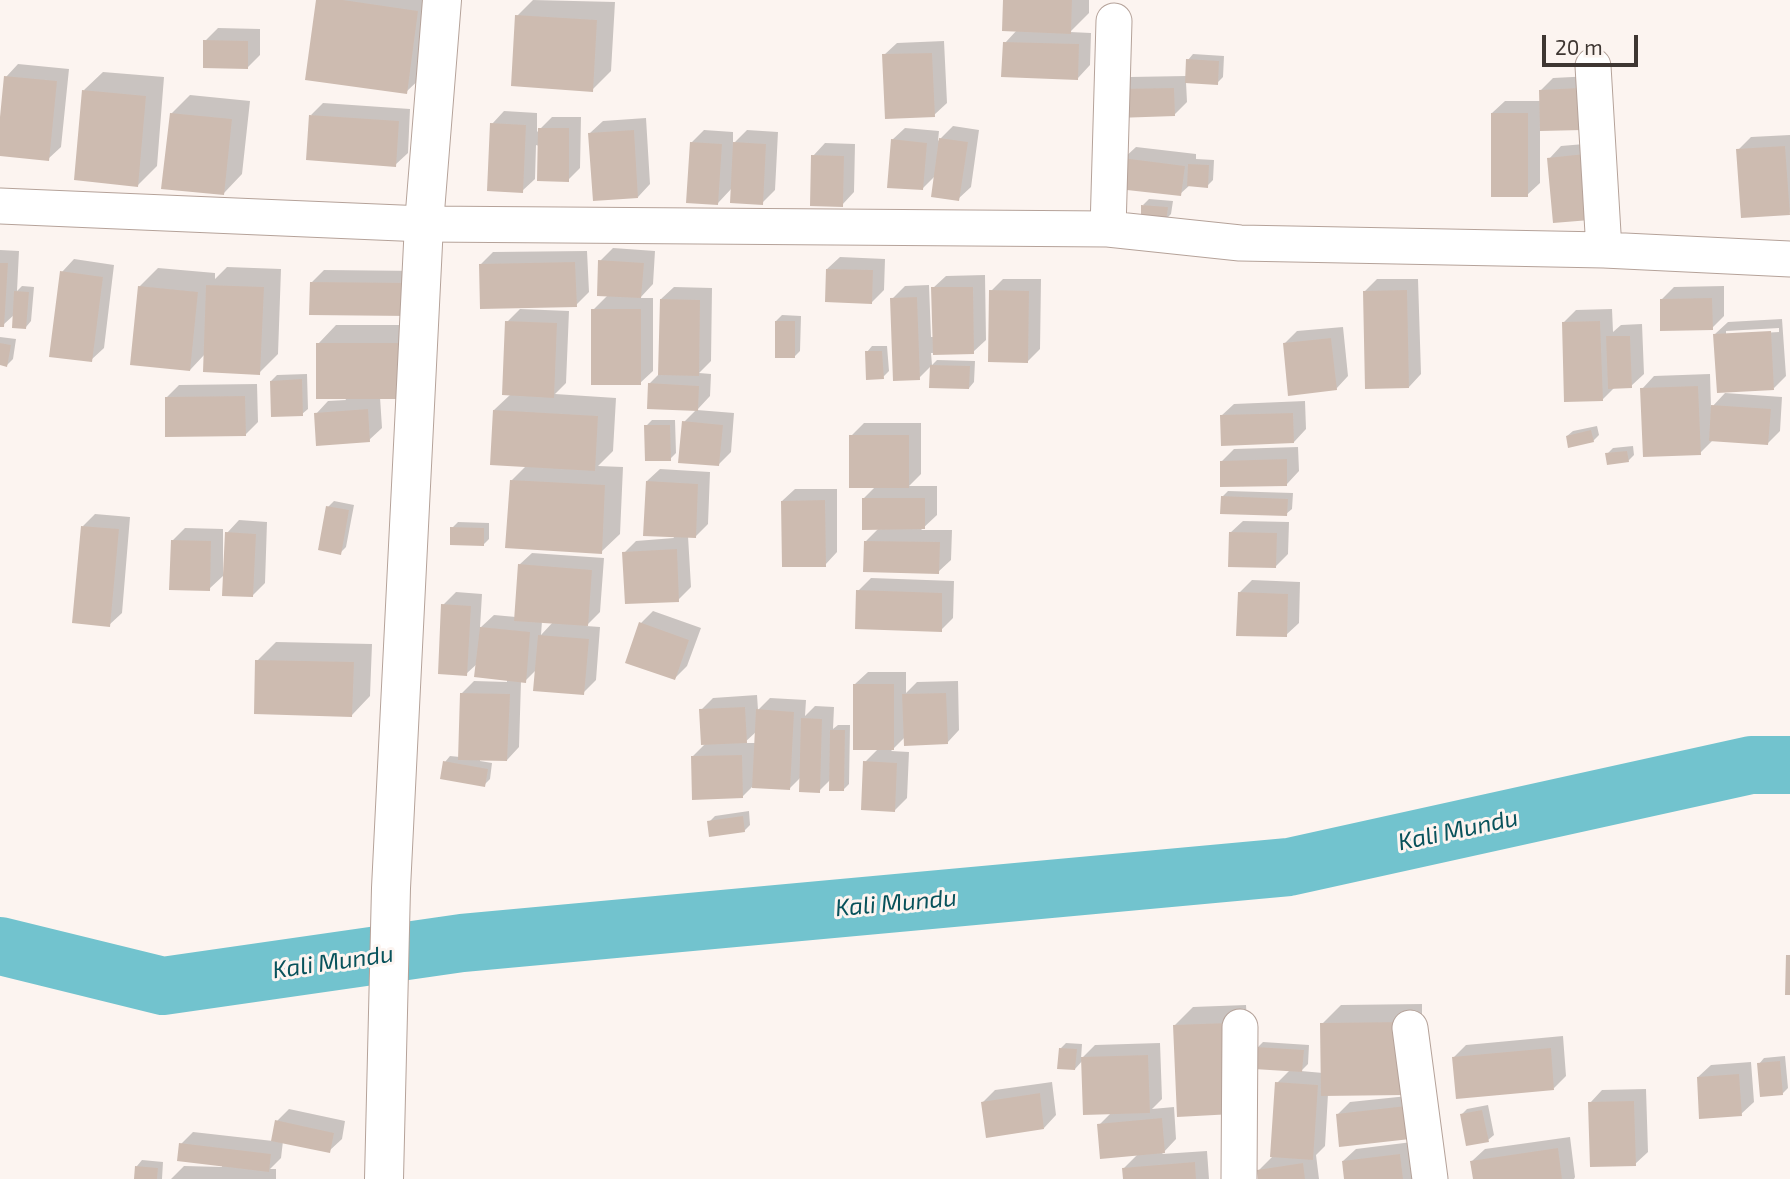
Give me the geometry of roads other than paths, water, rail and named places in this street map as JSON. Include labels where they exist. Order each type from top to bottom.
[{"type":"street","points":[[384,1179],[391,888],[424,224],[442,0]]},
{"type":"street","points":[[1108,229],[1114,22]]},
{"type":"street","points":[[1593,66],[1604,250]]},
{"type":"street","points":[[0,206],[424,224],[1108,229],[1240,243],[1604,250],[1790,259]]},
{"type":"street","points":[[1239,1179],[1240,1027]]},
{"type":"street","points":[[1410,1028],[1430,1179]]},
{"type":"waterway","name":"Kali Mundu","points":[[0,946],[163,986],[462,943],[1289,867],[1751,765],[1790,765]]}]
